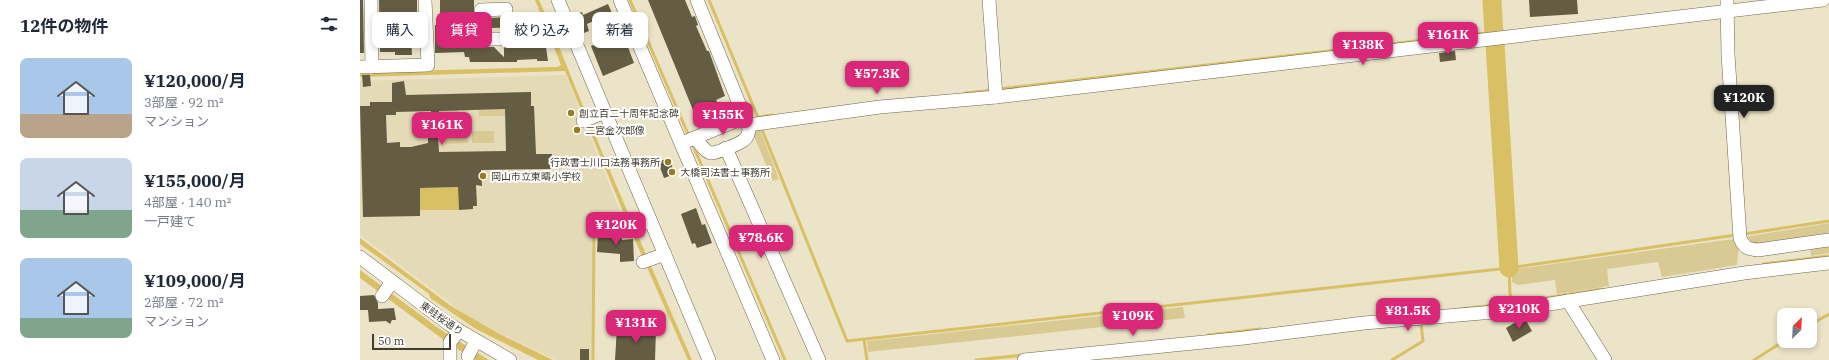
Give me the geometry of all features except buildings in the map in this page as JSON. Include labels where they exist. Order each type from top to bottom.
[{"type":"street","points":[[371,0],[366,67],[428,65],[425,0]]},
{"type":"street","points":[[558,0],[563,12]]},
{"type":"street","points":[[620,0],[689,140],[773,360]]},
{"type":"street","points":[[689,140],[711,153],[745,139],[753,122],[697,0]]},
{"type":"street","points":[[989,0],[995,92]]},
{"type":"street","points":[[689,140],[753,122],[995,92],[1728,5],[1823,0]]},
{"type":"street","points":[[1728,5],[1728,54],[1740,235],[1743,246],[1748,249],[1758,250],[1829,240]]},
{"type":"street","points":[[500,40],[482,39],[481,10],[506,9]]},
{"type":"street","points":[[578,48],[709,360]]},
{"type":"street","points":[[587,120],[605,112]]},
{"type":"street","points":[[726,148],[819,360]]},
{"type":"street","points":[[631,228],[650,220]]},
{"type":"street","points":[[647,261],[665,254]]},
{"type":"street","name":"東畦桜通り","points":[[360,257],[387,289],[472,348],[502,358]]},
{"type":"street","points":[[1024,360],[1244,338],[1364,323],[1506,311],[1744,273],[1829,263]]},
{"type":"street","points":[[1568,300],[1605,360]]},
{"type":"street","points":[[450,360],[455,336]]},
{"type":"shaded area","points":[[535,0],[539,0],[544,12],[540,12]]},
{"type":"shaded area","points":[[554,48],[560,48],[603,154],[692,360],[688,360],[631,231],[565,71],[360,77],[360,72],[558,67],[561,65]]},
{"type":"shaded area","name":"岡山市立東疇小学校","points":[[566,75],[626,227],[593,229],[592,360],[556,360],[466,315],[360,235],[360,81]]},
{"type":"shaded area","points":[[505,109],[505,116],[479,116],[479,110]]},
{"type":"shaded area","points":[[458,110],[459,118],[452,118],[449,122],[438,123],[439,111]]},
{"type":"shaded area","points":[[759,127],[779,179],[773,181],[753,134],[754,128]]},
{"type":"shaded area","points":[[446,131],[466,132],[468,143],[445,144]]},
{"type":"shaded area","points":[[472,131],[494,131],[494,143],[472,143]]},
{"type":"shaded area","points":[[458,187],[459,210],[420,210],[420,188]]},
{"type":"shaded area","points":[[1829,223],[1829,236],[1753,247],[1744,237]]},
{"type":"shaded area","points":[[360,238],[451,306],[498,333],[553,360],[538,360],[476,329],[430,298],[429,294],[360,244]]},
{"type":"shaded area","points":[[1733,239],[1737,241],[1739,246],[1737,265],[1662,277],[1658,262],[1607,269],[1609,286],[1557,294],[1555,280],[1518,285],[1512,282],[1512,276],[1516,269]]},
{"type":"shaded area","points":[[1829,244],[1829,253],[1811,256],[1810,248]]},
{"type":"shaded area","points":[[360,270],[438,328],[489,360],[476,360],[452,346],[360,278]]},
{"type":"shaded area","points":[[1183,307],[1185,318],[868,352],[867,341]]},
{"type":"waterway","points":[[630,0],[689,136]]},
{"type":"waterway","points":[[709,0],[759,120]]},
{"type":"waterway","points":[[1492,0],[1494,35]]},
{"type":"waterway","points":[[999,89],[1494,32]]},
{"type":"waterway","points":[[1495,44],[1509,268]]},
{"type":"waterway","points":[[965,93],[993,90]]},
{"type":"waterway","points":[[758,117],[772,115]]},
{"type":"waterway","points":[[761,127],[847,341],[1509,268],[1736,235]]},
{"type":"waterway","points":[[692,143],[785,360]]},
{"type":"waterway","points":[[1744,234],[1829,221]]},
{"type":"waterway","points":[[593,360],[594,230],[626,229]]},
{"type":"waterway","points":[[1763,264],[1829,256]]},
{"type":"waterway","points":[[1509,268],[1510,294],[1513,303]]},
{"type":"waterway","points":[[1459,309],[1513,303],[1602,289]]},
{"type":"waterway","points":[[1817,321],[1829,314]]},
{"type":"waterway","points":[[1392,360],[1423,341],[1421,323]]},
{"type":"waterway","points":[[1208,335],[1260,329]]},
{"type":"waterway","points":[[864,340],[867,360]]},
{"type":"waterway","points":[[1754,360],[1777,345]]},
{"type":"waterway","points":[[976,360],[1024,355]]},
{"type":"place","name":"創立百二十周年記念碑","points":[[571,113]]},
{"type":"place","name":"二宮金次郎像","points":[[577,130]]},
{"type":"place","name":"行政書士川口法務事務所","points":[[668,162]]},
{"type":"place","name":"大橋司法書士事務所","points":[[672,172]]},
{"type":"place","name":"岡山市立東疇小学校","points":[[483,176]]}]
